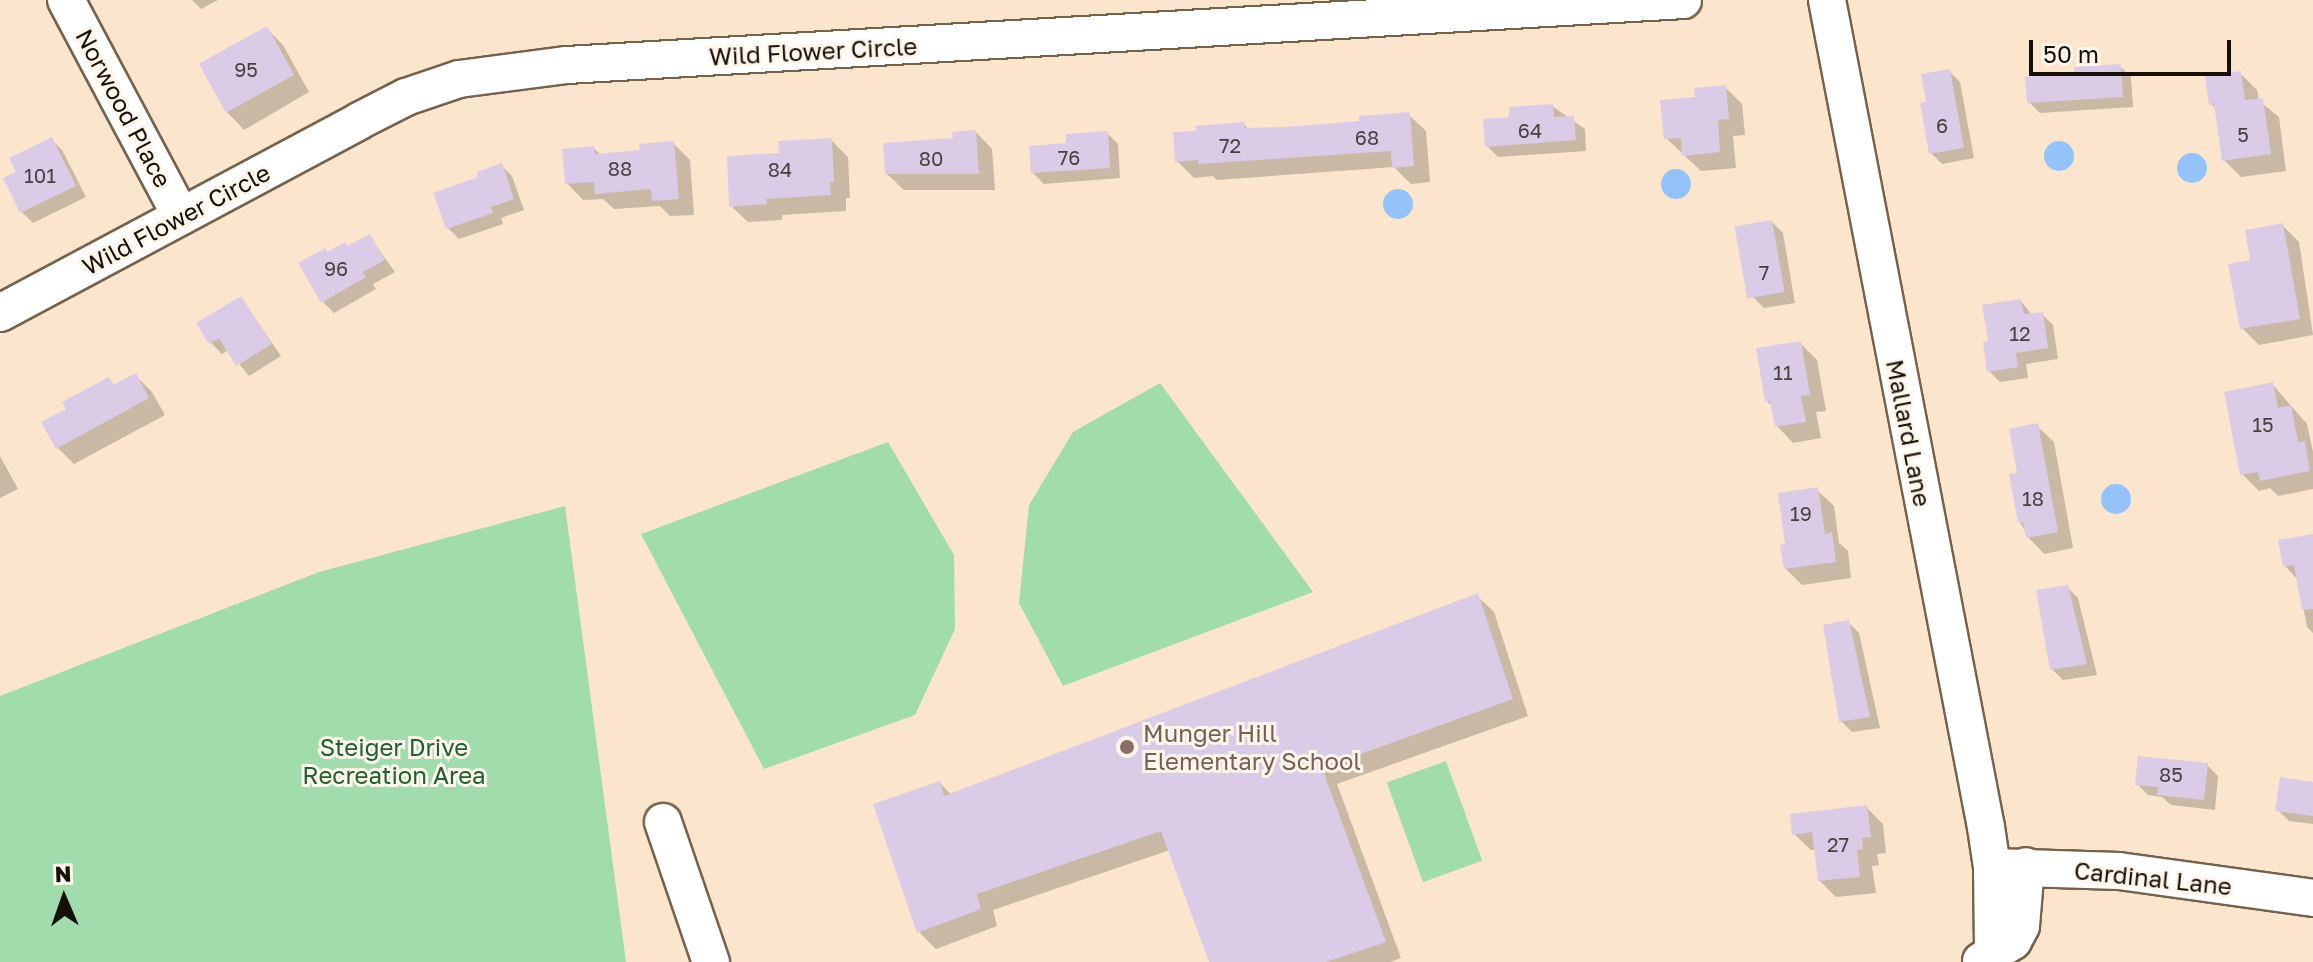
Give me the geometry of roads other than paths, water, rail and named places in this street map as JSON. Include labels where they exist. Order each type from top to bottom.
[{"type":"street","name":"Norwood Place","points":[[66,0],[181,216]]},
{"type":"street","name":"Wild Flower Circle","points":[[0,313],[406,97],[472,76],[567,65],[1389,9],[1683,0]]},
{"type":"street","name":"Mallard Lane","points":[[1827,0],[2009,866],[1986,958]]},
{"type":"street","points":[[663,822],[711,962]]},
{"type":"street","name":"Cardinal Lane","points":[[2009,866],[2119,871],[2313,898]]},
{"type":"water","points":[[2059,141],[2070,145],[2074,156],[2070,167],[2059,171],[2048,167],[2044,156],[2048,145]]},
{"type":"water","points":[[2192,153],[2198,154],[2206,162],[2206,174],[2198,182],[2192,183],[2186,182],[2178,174],[2177,168],[2178,162],[2186,154]]},
{"type":"water","points":[[1676,169],[1687,173],[1691,184],[1687,195],[1676,199],[1665,195],[1661,184],[1665,173]]},
{"type":"water","points":[[1398,189],[1409,193],[1413,204],[1409,215],[1398,219],[1387,215],[1383,204],[1387,193]]},
{"type":"water","points":[[2116,484],[2127,488],[2131,499],[2127,510],[2116,514],[2105,510],[2101,499],[2105,488]]},
{"type":"place","name":"Munger Hill Elementary School","points":[[1127,747]]},
{"type":"park label","name":"Steiger Drive Recreation Area","points":[[394,761]]}]
